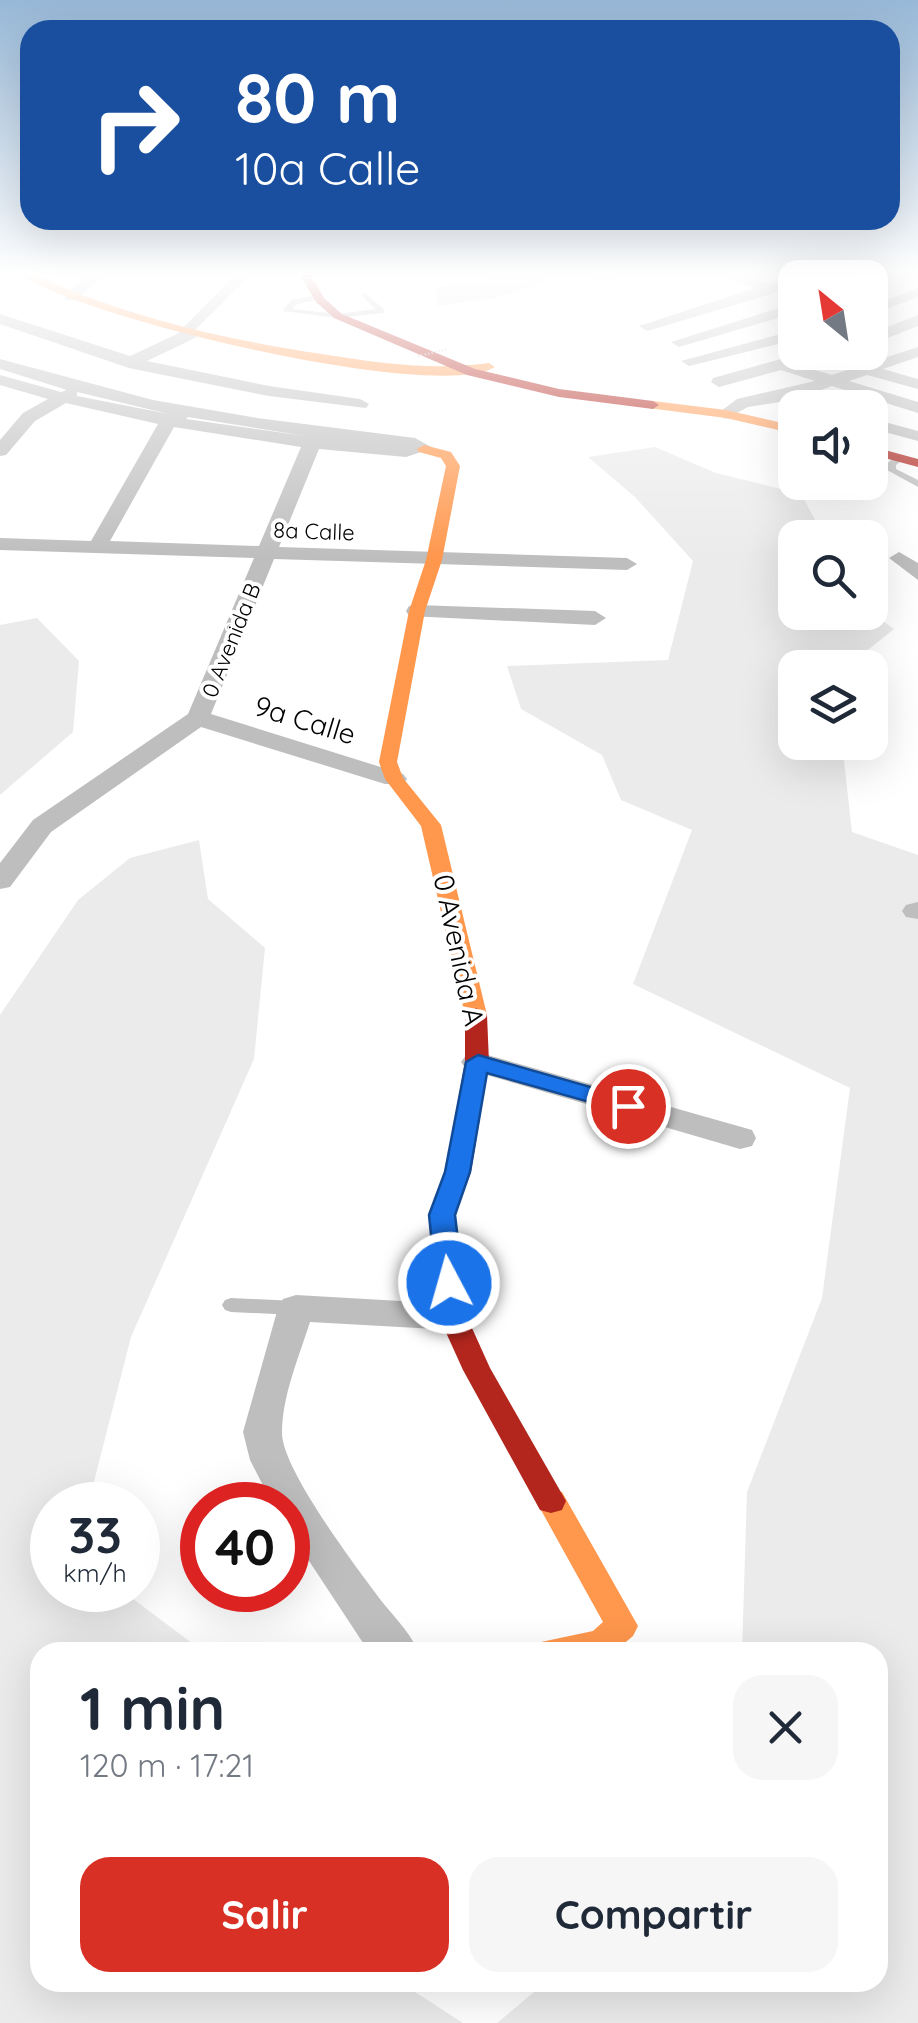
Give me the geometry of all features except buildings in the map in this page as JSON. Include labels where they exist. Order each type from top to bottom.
[{"type":"street","points":[[13,369],[71,394]]},
{"type":"street","points":[[169,369],[259,390],[360,404]]},
{"type":"street","points":[[482,369],[684,402],[778,396]]},
{"type":"street","points":[[697,369],[730,398],[778,422]]},
{"type":"street","points":[[730,398],[776,369]]},
{"type":"street","points":[[794,370],[918,408]]},
{"type":"street","points":[[806,390],[868,370],[918,384]]},
{"type":"street","points":[[730,398],[806,374]]},
{"type":"street","points":[[0,380],[177,416],[406,452],[424,450],[446,455],[453,462],[434,560],[417,611],[388,762],[394,779]]},
{"type":"street","points":[[0,450],[28,417],[97,380]]},
{"type":"street","points":[[96,549],[177,416]]},
{"type":"street","points":[[888,427],[915,432]]},
{"type":"street","points":[[888,436],[915,432]]},
{"type":"street","name":"0 Avenida B","points":[[0,881],[42,826],[198,718],[312,438]]},
{"type":"street","name":"8a Calle","points":[[0,544],[627,564]]},
{"type":"street","points":[[899,558],[918,574]]},
{"type":"street","points":[[417,611],[595,618]]},
{"type":"street","name":"9a Calle","points":[[198,718],[394,779]]},
{"type":"street","name":"0 Avenida A","points":[[394,779],[432,824],[479,1026],[478,1062],[458,1172],[442,1215],[453,1317],[477,1370],[622,1626],[609,1642]]},
{"type":"street","points":[[478,1062],[740,1138]]},
{"type":"street","points":[[388,1642],[283,1489],[263,1444],[263,1423],[296,1308],[453,1317]]},
{"type":"lane","points":[[909,460],[891,464],[892,470],[918,484]]},
{"type":"lane","points":[[231,1305],[296,1308]]},
{"type":"shaded area","points":[[655,447],[716,473],[778,488],[778,500],[804,500],[815,520],[778,520],[778,630],[888,630],[888,625],[894,629],[868,650],[778,650],[778,760],[844,760],[852,832],[918,855],[918,2023],[497,2023],[534,1992],[888,1992],[888,1642],[742,1642],[747,1492],[822,1298],[850,1088],[633,984],[692,830],[621,800],[602,755],[521,709],[507,666],[668,660],[693,561],[635,497],[588,457]]},
{"type":"shaded area","points":[[37,618],[79,661],[73,732],[0,795],[0,625]]},
{"type":"shaded area","points":[[199,840],[208,899],[265,948],[254,1059],[131,1337],[94,1482],[30,1482],[30,1612],[150,1612],[191,1642],[30,1642],[30,1992],[415,1992],[463,2023],[0,2023],[0,1015],[78,900],[130,858]]},
{"type":"traffic: slow","points":[[405,369],[473,369]]},
{"type":"traffic: slow","points":[[653,405],[726,414],[778,426]]},
{"type":"traffic: slow","points":[[424,449],[446,455],[453,466],[434,560],[417,611],[388,762],[394,779],[431,825],[476,1015]]},
{"type":"traffic: slow","points":[[551,1501],[622,1626],[603,1642]]},
{"type":"traffic: jam","points":[[465,369],[559,393],[653,405]]},
{"type":"traffic: jam","points":[[888,455],[918,463]]},
{"type":"traffic: jam","points":[[476,1015],[477,1062],[458,1172],[442,1215],[453,1317],[477,1370],[551,1501]]},
{"type":"route","points":[[449,1283],[442,1215],[458,1172],[478,1062],[628,1106]]}]
